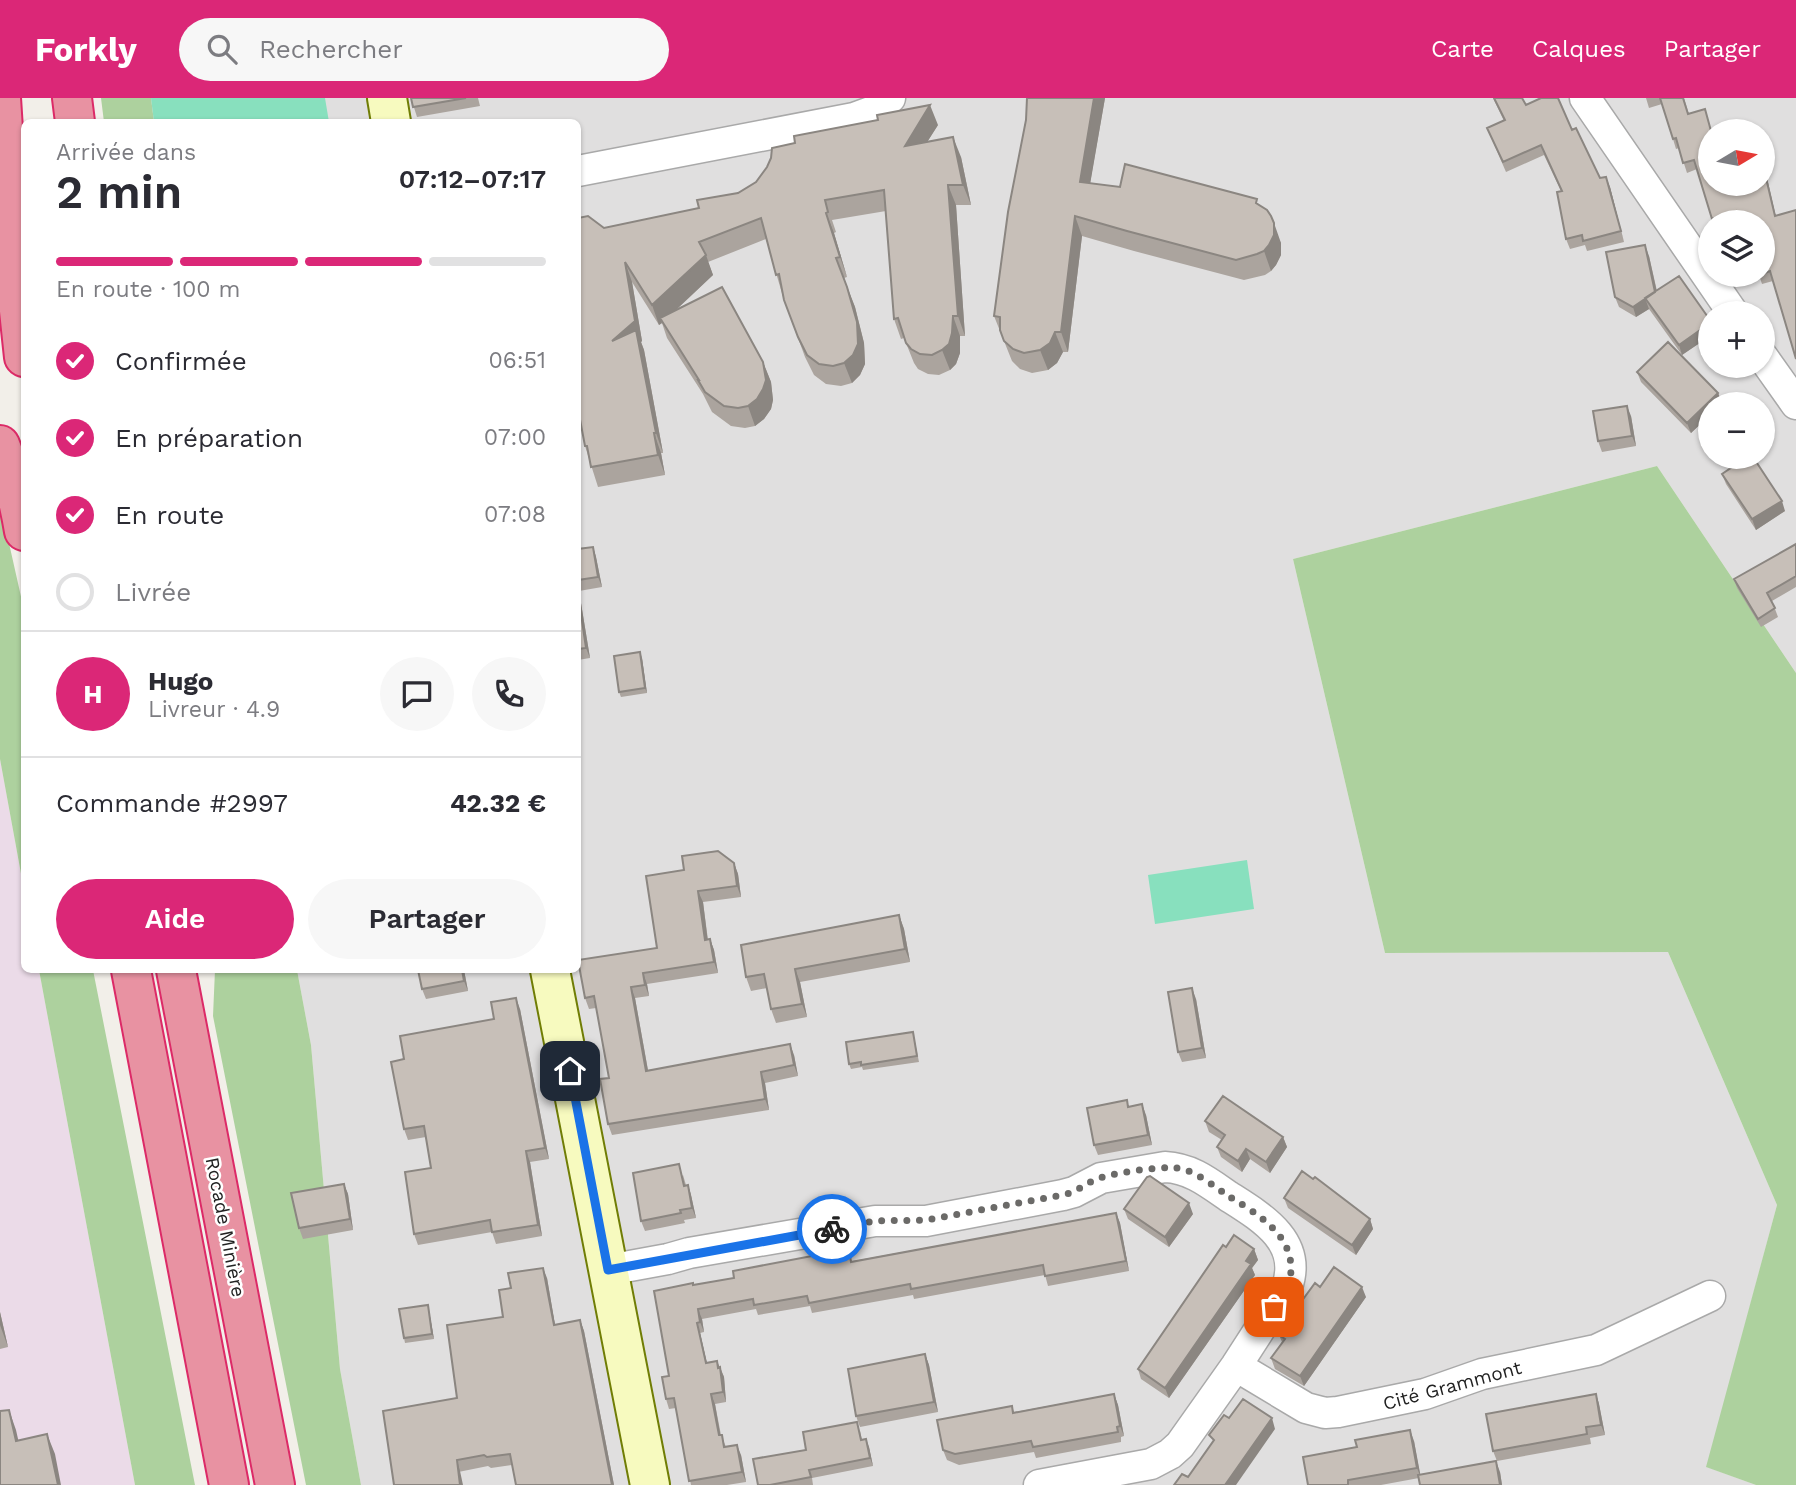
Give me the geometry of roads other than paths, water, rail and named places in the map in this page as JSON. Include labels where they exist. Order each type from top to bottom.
[{"type":"highway","points":[[1,98],[8,208],[21,329]]},
{"type":"highway","points":[[46,98],[48,119]]},
{"type":"highway","points":[[72,98],[75,119]]},
{"type":"highway","points":[[0,445],[10,468],[21,514]]},
{"type":"highway","points":[[132,973],[229,1485]]},
{"type":"highway","name":"Rocade Minière","points":[[177,973],[275,1485]]},
{"type":"street","points":[[364,119],[366,98]]},
{"type":"street","points":[[387,98],[390,119]]},
{"type":"street","points":[[581,170],[854,118],[876,110],[890,98]]},
{"type":"street","points":[[1585,98],[1725,301]]},
{"type":"street","points":[[1775,374],[1796,404]]},
{"type":"street","points":[[552,973],[650,1485]]},
{"type":"street","points":[[608,1270],[875,1221],[916,1222],[1063,1195],[1101,1178],[1153,1168],[1176,1168],[1196,1174],[1269,1223],[1285,1245],[1289,1256],[1290,1279],[1287,1287],[1180,1445],[1151,1464],[1039,1485]]},
{"type":"street","name":"Cité Grammont","points":[[1236,1366],[1306,1408],[1325,1413],[1338,1412],[1425,1394],[1482,1374],[1596,1350],[1710,1296]]}]
